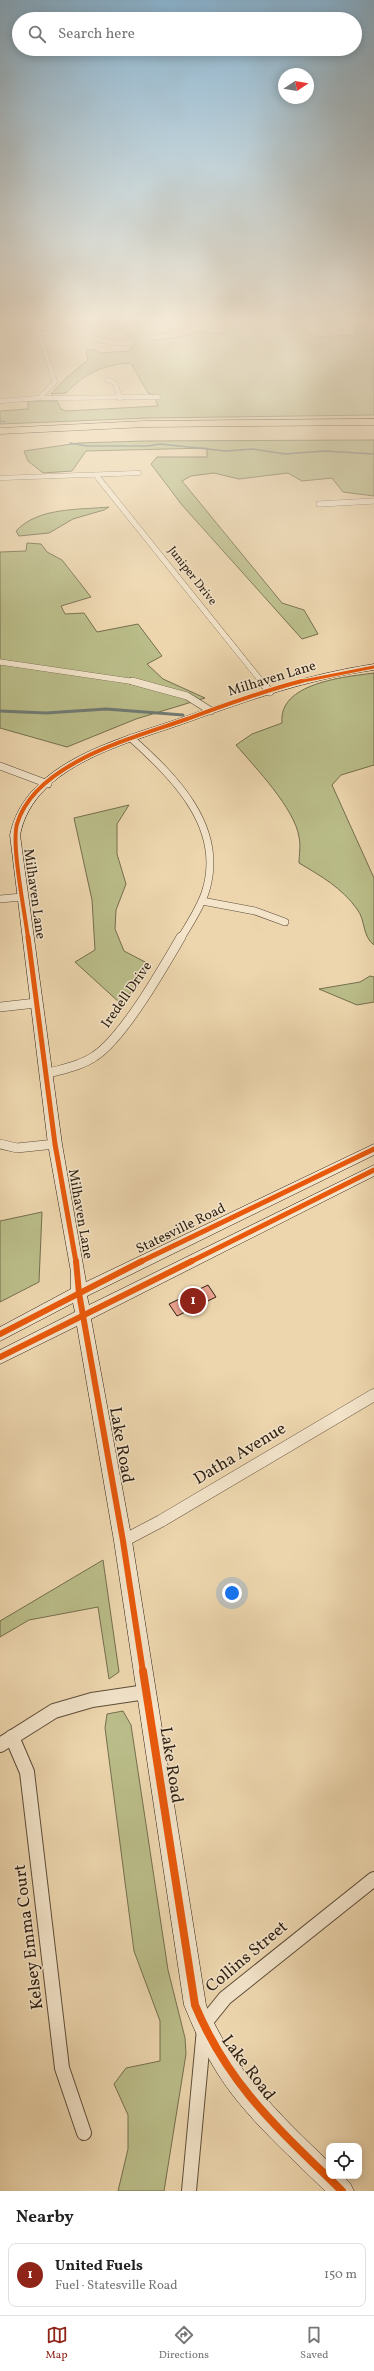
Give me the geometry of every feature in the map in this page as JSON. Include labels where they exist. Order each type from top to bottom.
[{"type":"highway","points":[[0,431],[164,424],[348,422]]},
{"type":"highway","points":[[75,428],[374,426]]},
{"type":"highway","points":[[337,432],[374,431]]},
{"type":"highway","points":[[0,440],[126,435]]},
{"type":"street","points":[[0,478],[139,473]]},
{"type":"street","name":"Juniper Drive","points":[[96,475],[270,692]]},
{"type":"street","points":[[319,504],[374,501]]},
{"type":"street","points":[[0,662],[128,680],[187,696],[211,711]]},
{"type":"street","name":"Milhaven Lane","points":[[79,1293],[78,1272],[55,1144],[16,849],[16,825],[20,814],[48,784],[79,760],[131,738],[326,674],[374,667]]},
{"type":"street","name":"Iredell Drive","points":[[46,1074],[88,1060],[104,1049],[146,992],[202,901],[207,882],[209,863],[207,843],[200,816],[183,788],[131,738]]},
{"type":"street","points":[[0,766],[48,784]]},
{"type":"street","points":[[0,899],[22,897]]},
{"type":"street","points":[[202,901],[255,911],[285,922]]},
{"type":"street","points":[[0,1007],[36,1003]]},
{"type":"street","points":[[0,1144],[17,1148],[55,1144]]},
{"type":"street","name":"Statesville Road","points":[[0,1334],[79,1293],[374,1149]]},
{"type":"street","points":[[0,1357],[374,1170]]},
{"type":"street","name":"Lake Road","points":[[79,1293],[123,1541],[190,1982],[204,2029],[232,2077],[255,2105],[342,2191]]},
{"type":"street","name":"Datha Avenue","points":[[123,1541],[161,1521],[374,1395]]},
{"type":"street","points":[[0,1745],[54,1711],[92,1700],[146,1692]]},
{"type":"street","name":"Kelsey Emma Court","points":[[12,1737],[27,1772],[62,2068],[84,2133]]},
{"type":"street","name":"Collins Street","points":[[189,2191],[204,2029],[212,2012],[225,1998],[374,1879]]},
{"type":"green space","points":[[0,422],[44,422],[0,424]]},
{"type":"green space","points":[[374,440],[374,496],[343,492],[332,478],[302,481],[288,473],[239,479],[214,473],[191,476],[182,481],[282,603],[304,610],[318,634],[302,639],[182,505],[151,464],[157,457],[207,457],[207,448],[86,451],[72,471],[43,473],[28,461],[24,451],[79,443],[144,441]]},
{"type":"green space","points":[[109,507],[104,510],[73,519],[49,533],[19,536],[16,531],[25,523],[47,514],[60,511]]},
{"type":"green space","points":[[27,543],[41,544],[47,552],[62,560],[91,597],[61,606],[65,614],[84,613],[97,632],[138,624],[162,656],[147,664],[163,679],[205,698],[136,719],[67,747],[0,728],[0,552],[26,551]]},
{"type":"green space","points":[[374,673],[374,765],[341,775],[332,785],[374,878],[374,945],[366,933],[360,914],[345,895],[331,883],[299,863],[300,840],[296,826],[290,814],[263,776],[236,745],[252,734],[282,723],[284,710],[290,699],[301,691],[315,684],[331,680]]},
{"type":"green space","points":[[129,805],[117,824],[117,854],[126,884],[116,910],[115,929],[124,951],[149,964],[141,983],[120,1003],[75,962],[95,950],[92,900],[74,818]]},
{"type":"green space","points":[[370,976],[374,977],[374,1002],[357,1005],[319,989],[360,982]]},
{"type":"green space","points":[[42,1212],[39,1282],[0,1302],[0,1221]]},
{"type":"green space","points":[[103,1560],[119,1672],[109,1679],[98,1607],[29,1620],[0,1637],[0,1621]]},
{"type":"green space","points":[[123,1711],[131,1725],[168,1970],[185,2038],[186,2054],[164,2191],[118,2191],[128,2149],[128,2115],[114,2084],[126,2068],[160,2061],[160,2021],[134,1951],[105,1728],[107,1714]]},
{"type":"building","points":[[208,1285],[216,1297],[177,1316],[169,1304]]},
{"type":"waterway","points":[[70,443],[87,446],[148,446],[160,444],[226,451],[252,449],[285,454],[325,451],[374,454]]},
{"type":"waterway","points":[[0,711],[46,713],[106,709],[183,715]]},
{"type":"cycle path","points":[[342,2191],[278,2128],[238,2084],[221,2059],[207,2033],[195,2005],[123,1541],[79,1293],[78,1272],[55,1144],[15,835],[17,823],[22,812],[38,791],[70,766],[91,754],[125,739],[297,682],[374,667]]},
{"type":"cycle path","points":[[0,1334],[107,1278],[374,1149]]},
{"type":"cycle path","points":[[0,1357],[374,1170]]},
{"type":"place","name":"United Fuels","points":[[193,1301]]}]
